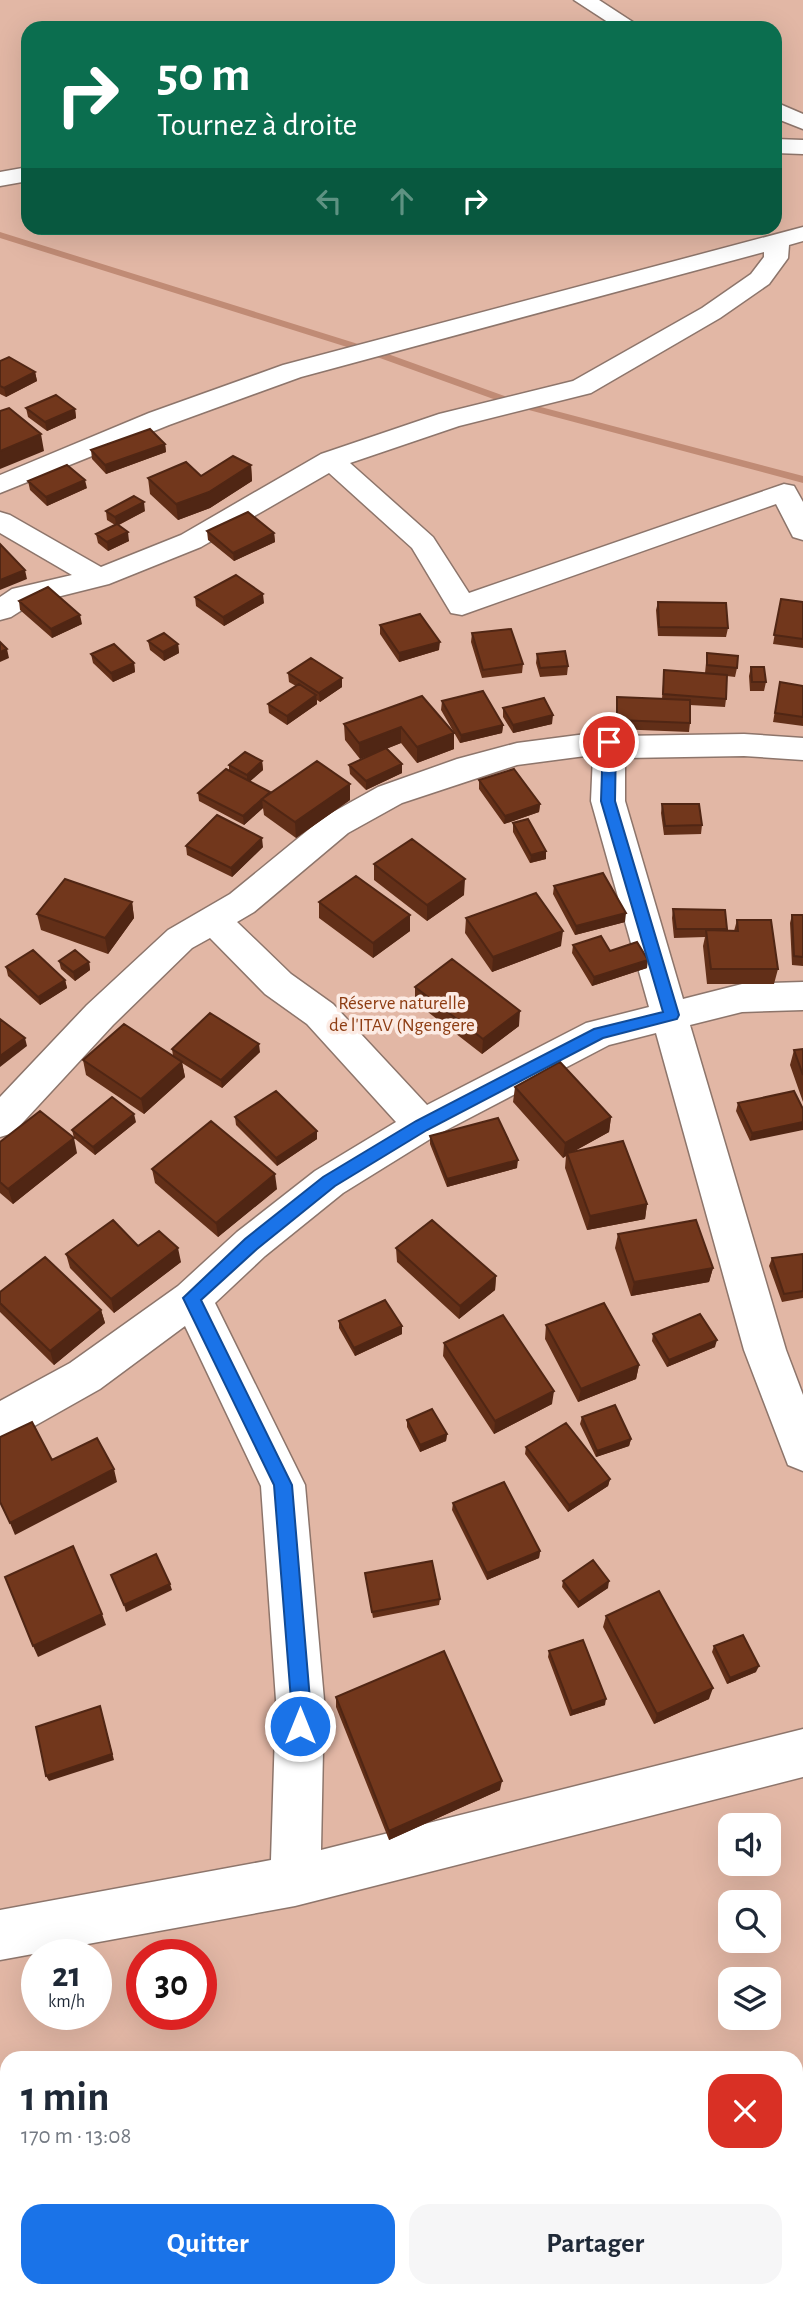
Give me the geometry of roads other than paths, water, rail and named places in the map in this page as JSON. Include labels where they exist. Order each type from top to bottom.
[{"type":"street","points":[[584,0],[620,21]]},
{"type":"street","points":[[782,112],[803,122]]},
{"type":"street","points":[[782,146],[803,147]]},
{"type":"street","points":[[0,179],[21,175]]},
{"type":"street","points":[[0,485],[159,419],[292,371],[803,234]]},
{"type":"street","points":[[0,610],[23,596],[99,578],[191,541],[331,460],[449,420],[582,387],[711,313],[760,279],[776,258],[777,241]]},
{"type":"street","points":[[331,460],[423,543],[462,606],[794,491],[803,531]]},
{"type":"street","points":[[0,521],[99,578]]},
{"type":"street","points":[[0,1122],[100,1015],[180,939],[242,903],[337,825],[390,795],[469,767],[517,754],[609,742],[608,801],[765,1350],[803,1451]]},
{"type":"street","points":[[609,747],[744,745],[803,749]]},
{"type":"street","points":[[213,920],[278,984],[320,1014],[370,1065],[422,1125]]},
{"type":"street","points":[[0,1423],[85,1376],[192,1298],[251,1244],[329,1182],[422,1125],[599,1033],[743,998],[803,996]]},
{"type":"street","points":[[192,1298],[283,1485],[300,1700],[295,1881]]},
{"type":"street","points":[[0,1934],[295,1881],[803,1753]]},
{"type":"waterway","points":[[0,235],[370,351],[514,403],[803,480]]},
{"type":"park label","name":"Réserve naturelle de l'ITAV (Ngengere","points":[[402,1013]]}]
